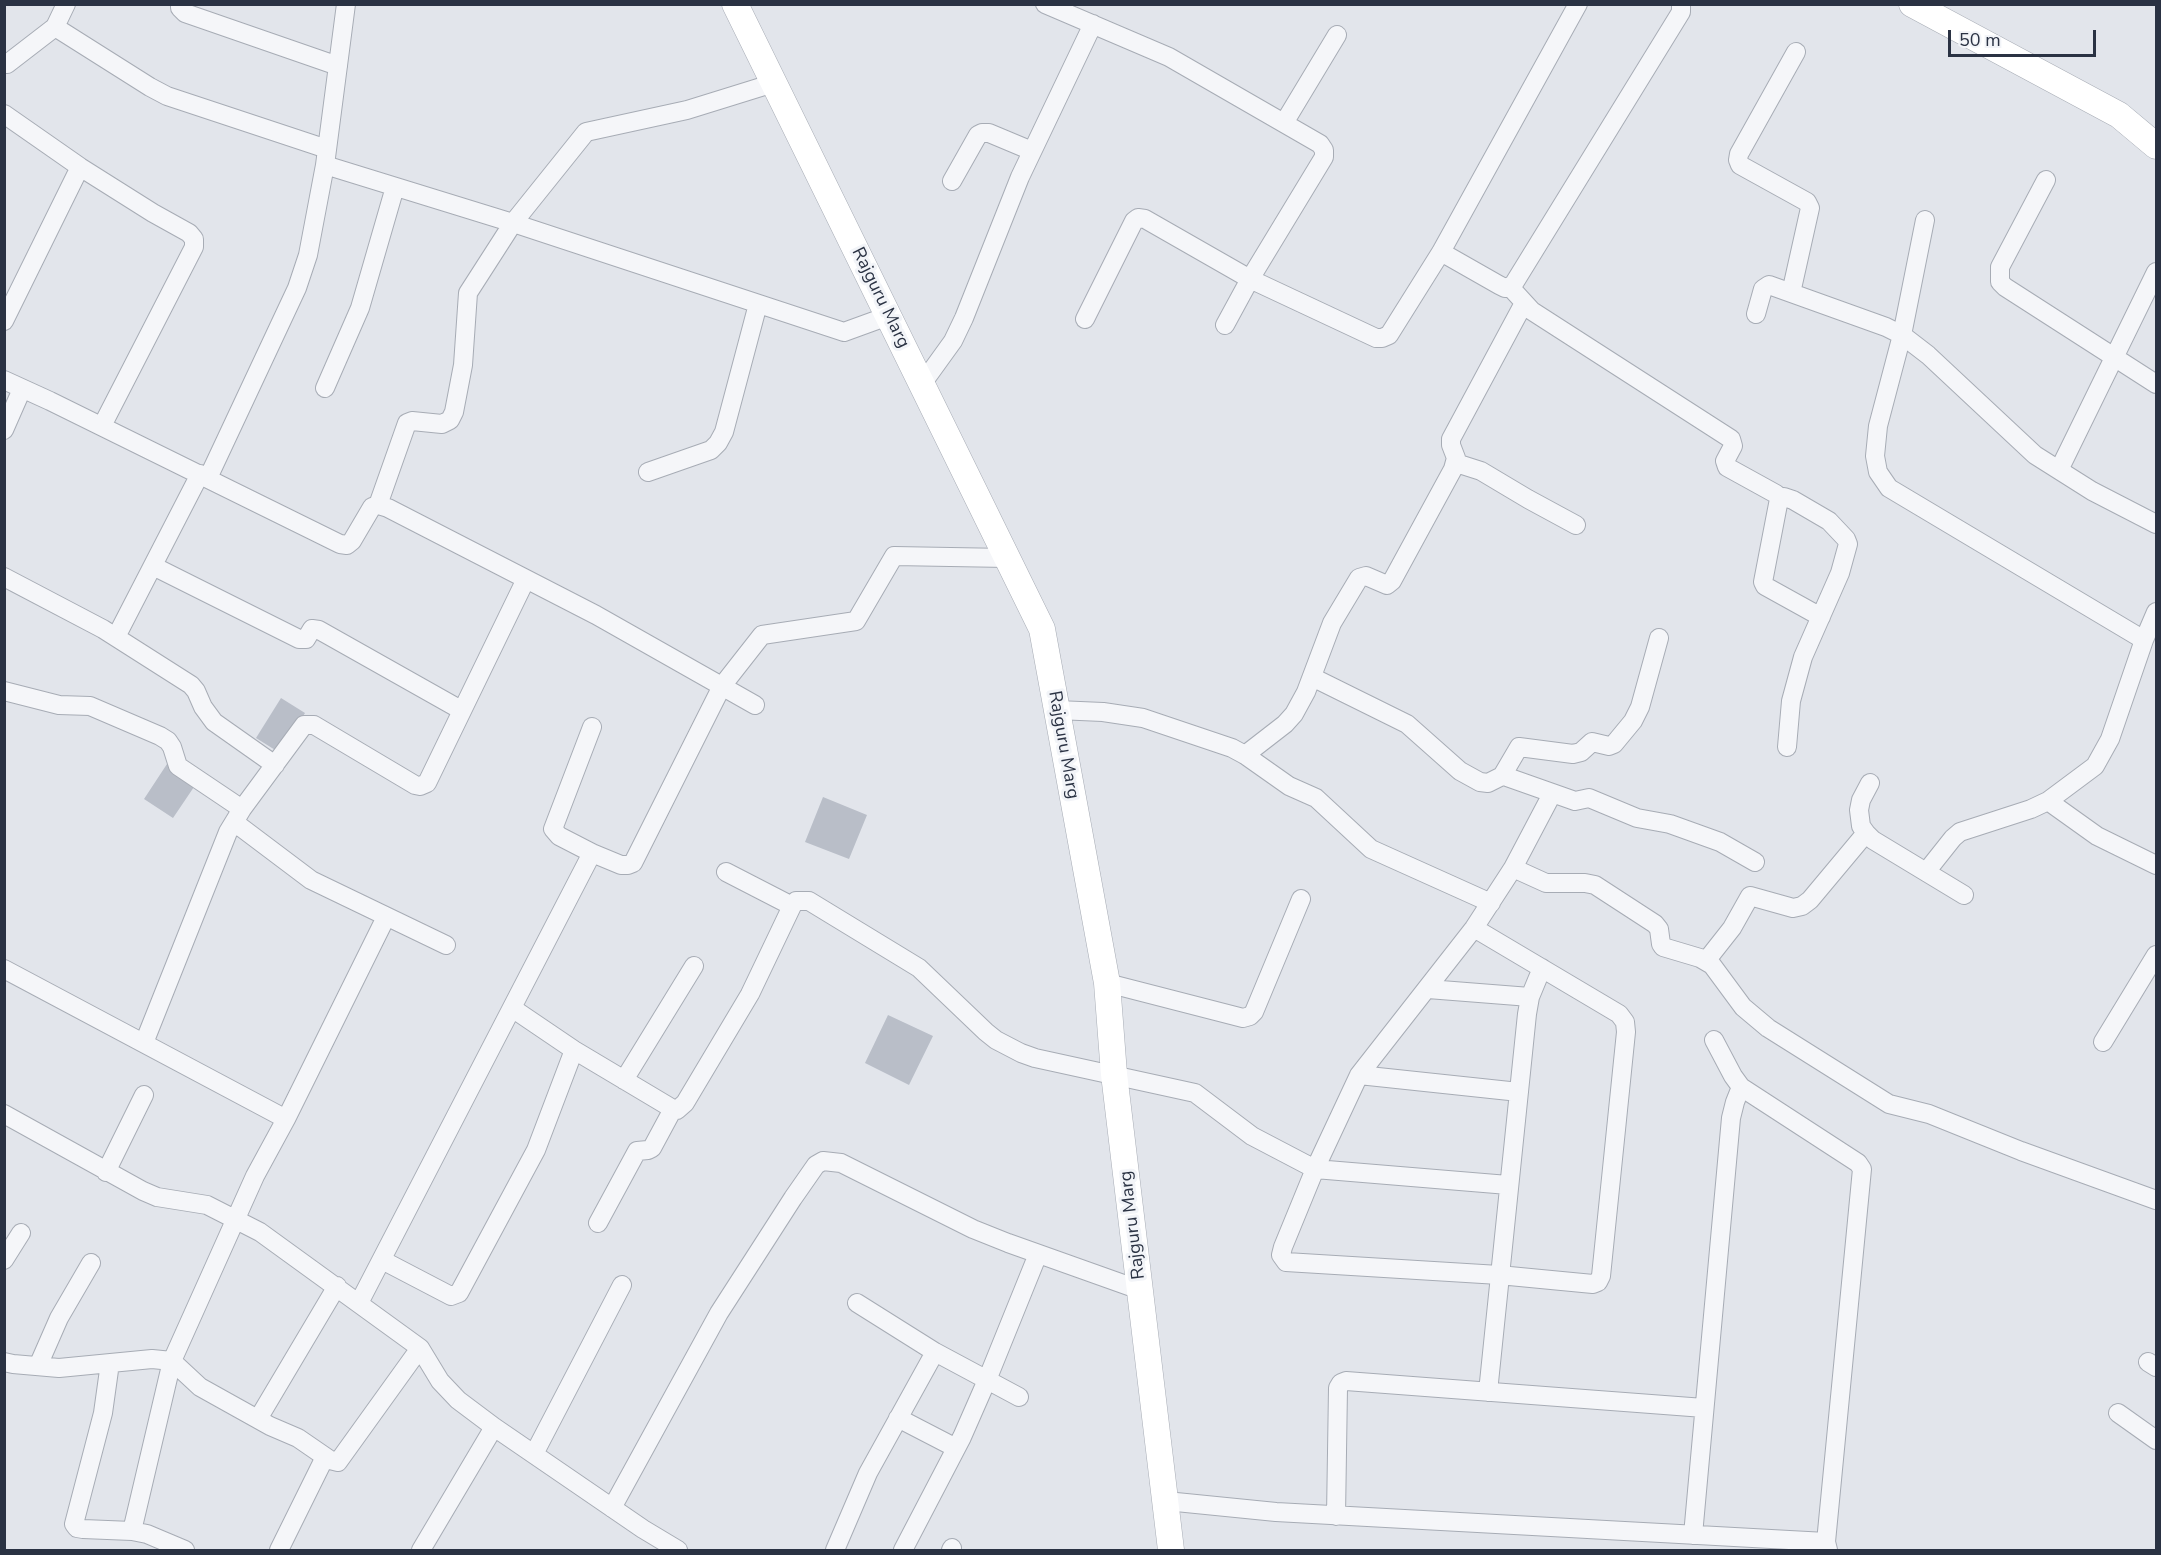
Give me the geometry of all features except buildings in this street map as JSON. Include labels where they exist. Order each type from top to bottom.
[{"type":"street","points":[[5,67],[55,27],[66,4]]},
{"type":"street","points":[[180,4],[180,8],[185,13],[338,66]]},
{"type":"street","points":[[116,637],[204,476],[297,288],[308,255],[326,157],[346,4]]},
{"type":"street","name":"Rajguru Marg","points":[[735,4],[1042,629],[1107,983],[1114,1074],[1171,1551]]},
{"type":"street","points":[[1045,4],[1169,57],[1320,144],[1324,150],[1324,157],[1250,279],[1225,325]]},
{"type":"street","points":[[1085,319],[1134,220],[1138,218],[1145,219],[1250,279],[1376,338],[1389,335],[1441,252],[1578,4]]},
{"type":"street","points":[[1510,287],[1519,277],[1623,108],[1681,12],[1681,4]]},
{"type":"street","points":[[1912,4],[2119,115],[2157,146]]},
{"type":"street","points":[[922,384],[952,341],[964,318],[1032,151],[1093,24]]},
{"type":"street","points":[[55,27],[167,96],[326,157],[396,187],[844,332],[888,316]]},
{"type":"street","points":[[1284,123],[1337,35]]},
{"type":"street","points":[[1791,293],[1810,208],[1807,202],[1740,165],[1738,160],[1739,154],[1796,52]]},
{"type":"street","points":[[378,505],[407,423],[412,421],[442,424],[450,420],[454,412],[463,364],[468,293],[513,223],[586,132],[687,110],[774,83]]},
{"type":"street","points":[[4,114],[80,167],[189,233],[194,239],[194,247],[102,426]]},
{"type":"street","points":[[952,181],[978,135],[989,134],[1032,151]]},
{"type":"street","points":[[4,321],[80,167]]},
{"type":"street","points":[[2046,180],[2000,267],[2000,282],[2157,384]]},
{"type":"street","points":[[325,388],[360,308],[396,187]]},
{"type":"street","points":[[1925,220],[1902,335],[1878,426],[1875,456],[1878,472],[1889,488],[2144,640]]},
{"type":"street","points":[[1441,252],[1499,285],[1510,287],[1532,311],[1731,439],[1733,446],[1725,461],[1727,467],[1776,494],[1779,499],[1763,582],[1765,586],[1821,617]]},
{"type":"street","points":[[2059,470],[2157,272]]},
{"type":"street","points":[[1756,314],[1765,286],[1768,285],[1886,327],[1902,335],[1928,355],[2023,445],[2092,491],[2157,524]]},
{"type":"street","points":[[1245,755],[1285,724],[1294,714],[1312,677],[1332,623],[1359,578],[1366,576],[1384,584],[1390,584],[1455,463],[1451,439],[1524,303]]},
{"type":"street","points":[[648,472],[711,450],[718,443],[724,432],[758,304]]},
{"type":"street","points":[[4,380],[340,544],[347,545],[352,541],[372,507],[378,505],[388,508],[596,615],[755,705]]},
{"type":"street","points":[[4,430],[22,389]]},
{"type":"street","points":[[1455,463],[1481,471],[1576,525]]},
{"type":"street","points":[[1779,499],[1784,497],[1794,500],[1833,524],[1846,539],[1848,549],[1803,657],[1791,701],[1787,747]]},
{"type":"street","points":[[592,727],[553,829],[559,836],[592,853],[621,865],[633,863],[722,686],[762,635],[856,621],[894,556],[1007,558]]},
{"type":"street","points":[[153,566],[299,639],[306,639],[312,629],[319,630],[461,710]]},
{"type":"street","points":[[4,577],[116,637],[191,685],[214,722],[274,765]]},
{"type":"street","points":[[144,1043],[228,832],[304,725],[314,724],[415,785],[427,783],[526,579]]},
{"type":"street","points":[[1926,872],[1960,832],[2018,815],[2048,801],[2086,774],[2104,753],[2144,640],[2157,612]]},
{"type":"street","points":[[1312,677],[1407,724],[1460,771],[1470,778],[1488,783],[1502,776],[1519,747],[1573,754],[1581,752],[1592,742],[1609,746],[1614,744],[1633,721],[1640,707],[1659,638]]},
{"type":"street","points":[[4,691],[59,705],[90,706],[160,736],[172,747],[178,766],[311,880],[446,945]]},
{"type":"street","points":[[1057,710],[1103,712],[1143,718],[1232,748],[1289,786],[1316,798],[1371,849],[1491,903]]},
{"type":"street","points":[[1502,776],[1578,802],[1589,798],[1637,818],[1670,824],[1720,842],[1755,862]]},
{"type":"street","points":[[1870,783],[1861,800],[1859,810],[1861,826],[1866,833],[1873,840],[1964,895]]},
{"type":"street","points":[[1474,928],[1619,1014],[1625,1022],[1626,1032],[1601,1276],[1598,1282],[1593,1284],[1499,1275],[1286,1262],[1281,1255],[1282,1247],[1359,1075],[1474,928],[1513,868],[1552,794]]},
{"type":"street","points":[[2048,801],[2105,840],[2157,865]]},
{"type":"street","points":[[1706,961],[1732,928],[1749,896],[1794,908],[1802,906],[1810,900],[1866,833]]},
{"type":"street","points":[[359,1303],[592,853]]},
{"type":"street","points":[[1513,868],[1546,884],[1595,885],[1655,924],[1659,929],[1663,947],[1706,961],[1716,969],[1743,1007],[1755,1018],[1889,1104],[1929,1114],[2031,1155],[2157,1200]]},
{"type":"street","points":[[726,872],[792,906]]},
{"type":"street","points":[[1107,983],[1243,1018],[1250,1016],[1254,1012],[1301,899]]},
{"type":"street","points":[[512,1008],[574,1050],[677,1110],[685,1103],[750,994],[792,906],[796,901],[809,901],[919,968],[986,1032],[1008,1047],[1035,1058],[1195,1093],[1252,1136],[1315,1169],[1508,1185]]},
{"type":"street","points":[[132,1531],[172,1361],[261,1163],[286,1119],[386,917]]},
{"type":"street","points":[[2103,1042],[2157,955]]},
{"type":"street","points":[[624,1080],[694,966]]},
{"type":"street","points":[[1488,1392],[1508,1185],[1530,997],[1542,968]]},
{"type":"street","points":[[4,969],[286,1119]]},
{"type":"street","points":[[1428,989],[1530,997]]},
{"type":"street","points":[[1166,1501],[1242,1510],[1336,1516],[1798,1540],[1827,1546],[1862,1169],[1858,1163],[1741,1087],[1732,1076],[1714,1040]]},
{"type":"street","points":[[381,1260],[451,1296],[459,1293],[536,1150],[574,1050]]},
{"type":"street","points":[[1359,1075],[1519,1092]]},
{"type":"street","points":[[1693,1534],[1731,1118],[1741,1087]]},
{"type":"street","points":[[106,1172],[144,1095]]},
{"type":"street","points":[[598,1223],[637,1151],[652,1148],[673,1109]]},
{"type":"street","points":[[4,1114],[106,1172],[157,1197],[207,1204],[260,1232],[420,1348],[448,1391],[494,1427],[678,1551]]},
{"type":"street","points":[[612,1508],[704,1337],[793,1198],[816,1165],[823,1161],[841,1163],[973,1229],[1140,1290]]},
{"type":"street","points":[[4,1260],[21,1233]]},
{"type":"street","points":[[903,1551],[956,1448],[987,1380],[1038,1254]]},
{"type":"street","points":[[38,1366],[59,1318],[90,1263]]},
{"type":"street","points":[[534,1454],[622,1285]]},
{"type":"street","points":[[258,1419],[337,1286]]},
{"type":"street","points":[[856,1304],[935,1352],[1019,1397]]},
{"type":"street","points":[[4,1362],[59,1368],[152,1359],[172,1361],[200,1387],[270,1426],[298,1438],[334,1462],[341,1460],[420,1348]]},
{"type":"street","points":[[835,1551],[868,1473],[935,1352]]},
{"type":"street","points":[[110,1363],[103,1413],[74,1524],[77,1528],[83,1529],[132,1531],[159,1538],[185,1551]]},
{"type":"street","points":[[1336,1516],[1338,1388],[1346,1381],[1704,1408]]},
{"type":"street","points":[[2118,1413],[2157,1440]]},
{"type":"street","points":[[898,1419],[956,1448]]},
{"type":"street","points":[[421,1551],[494,1427]]},
{"type":"street","points":[[279,1551],[325,1457]]},
{"type":"street","points":[[1776,1551],[1798,1540]]}]
